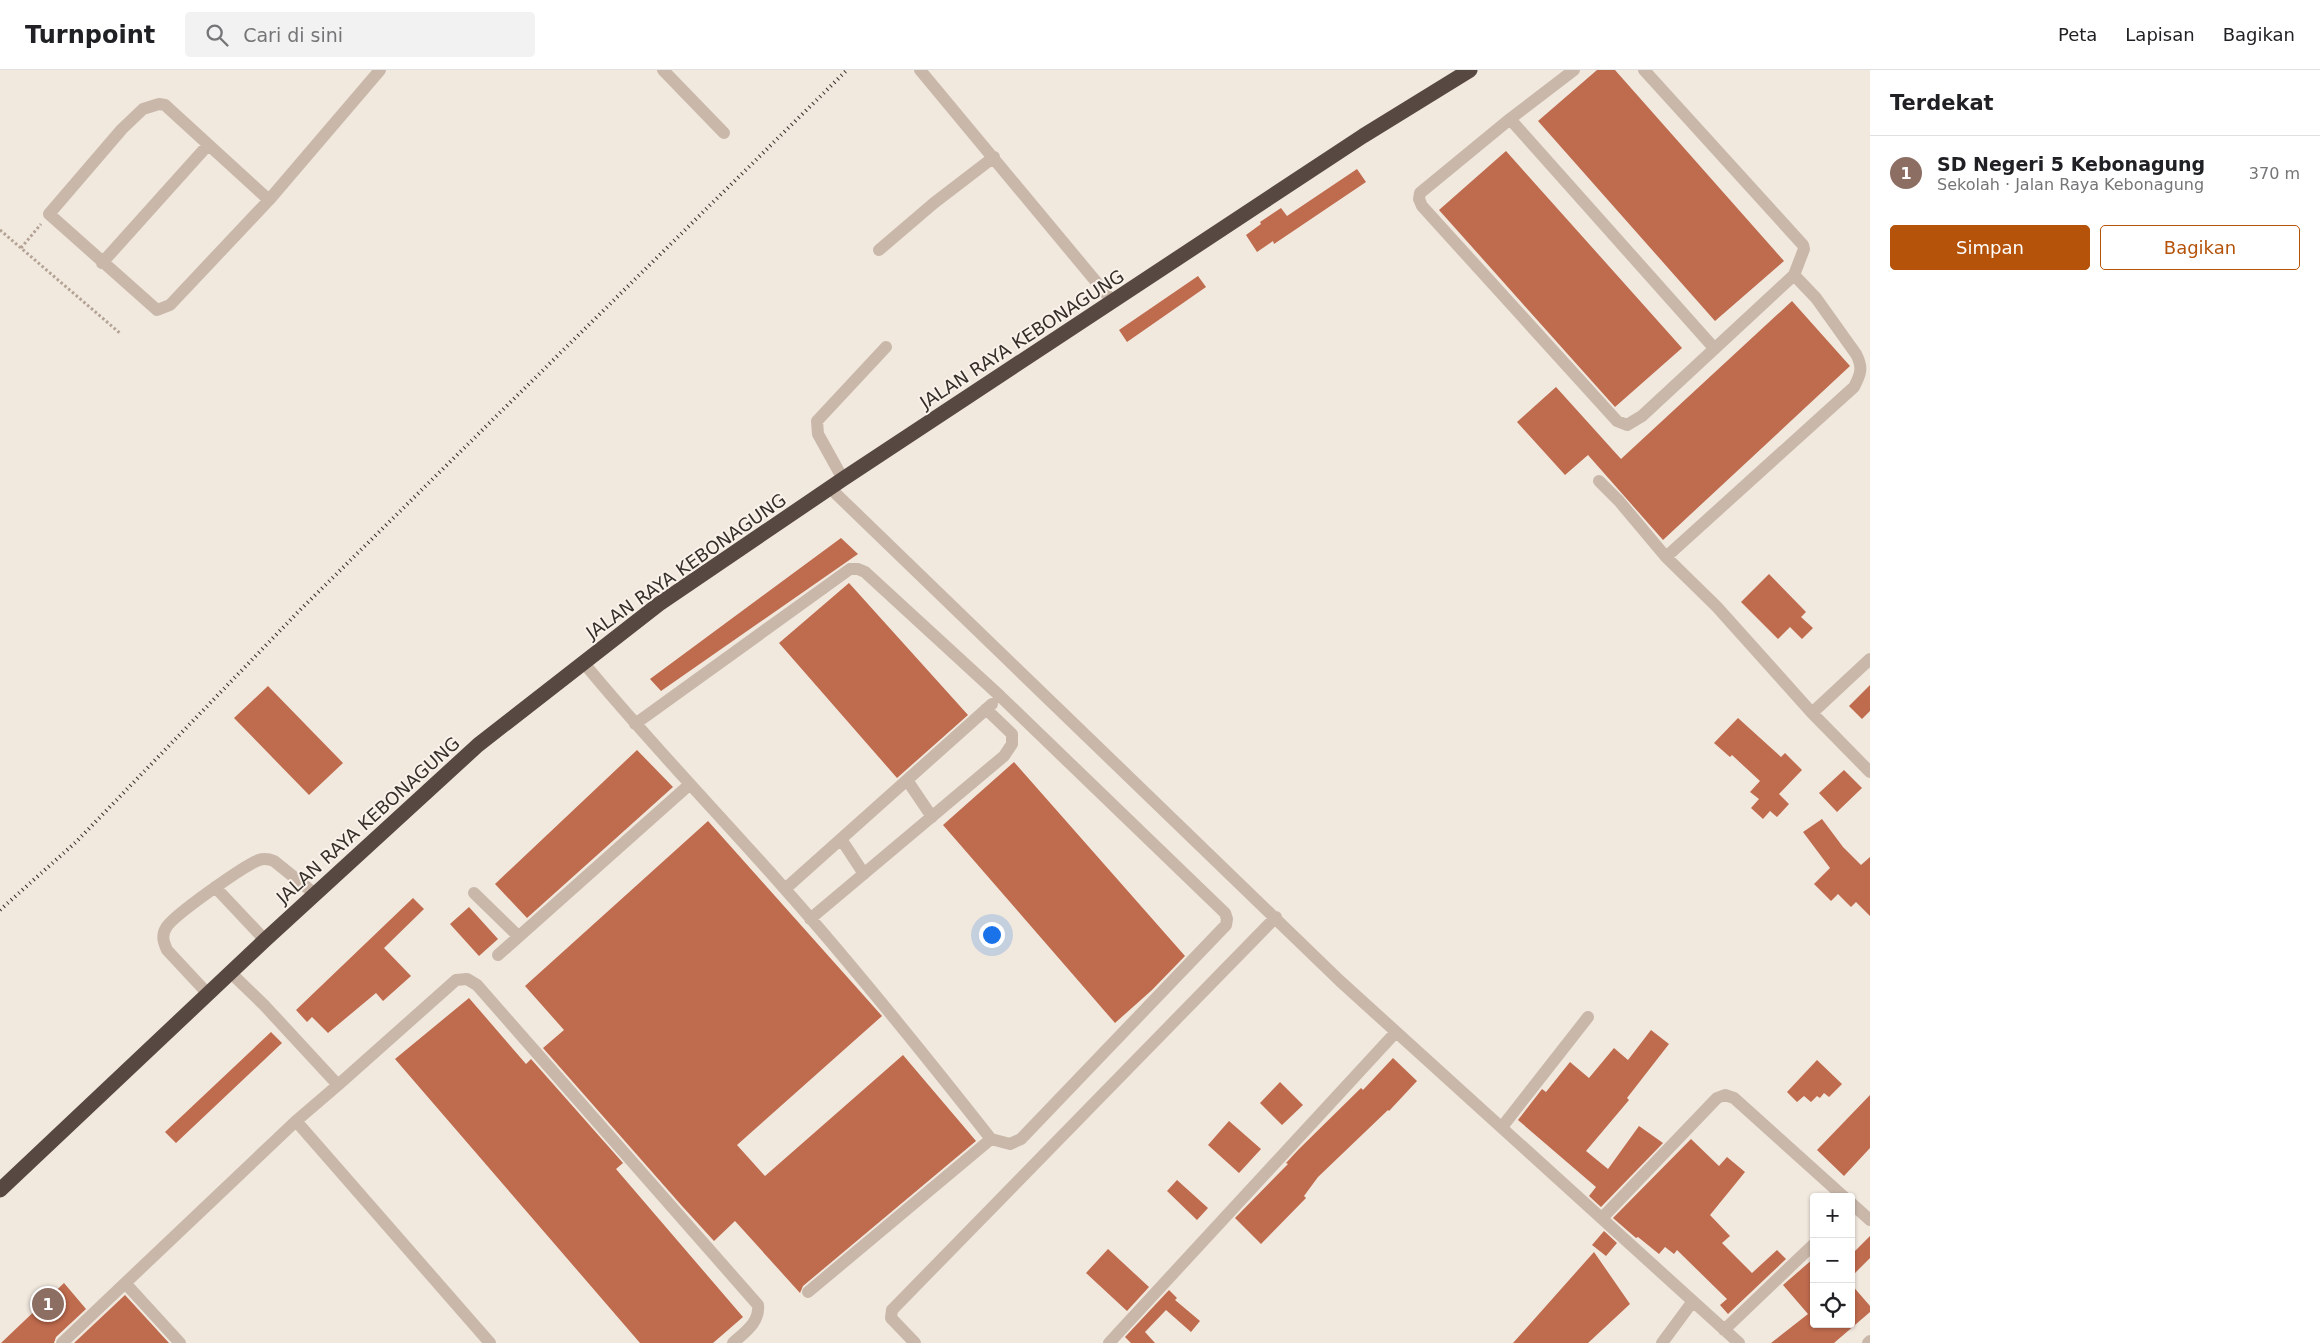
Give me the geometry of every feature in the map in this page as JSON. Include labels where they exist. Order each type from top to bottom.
[{"type":"highway","name":"JALAN RAYA KEBONAGUNG","points":[[0,1190],[265,940],[478,745],[658,604],[843,479],[1363,136],[1470,70]]},
{"type":"street","points":[[269,200],[165,105],[159,104],[144,109],[122,129],[49,214],[157,310],[170,304],[269,200],[380,70]]},
{"type":"street","points":[[663,70],[724,133]]},
{"type":"street","points":[[920,70],[1113,302]]},
{"type":"street","points":[[1574,70],[1510,119],[1420,193],[1419,199],[1422,206],[1620,424],[1627,425],[1642,416],[1794,275],[1804,249],[1803,245],[1644,70]]},
{"type":"street","points":[[1510,119],[1714,348]]},
{"type":"street","points":[[102,263],[208,145]]},
{"type":"street","points":[[879,250],[994,157]]},
{"type":"street","points":[[1666,557],[1854,387],[1861,375],[1861,364],[1856,354],[1816,298],[1794,275]]},
{"type":"street","points":[[843,479],[818,434],[817,421],[886,347]]},
{"type":"street","points":[[1599,481],[1619,501],[1666,557],[1758,651],[1812,714],[1870,772]]},
{"type":"street","points":[[830,488],[1396,1032],[1738,1343]]},
{"type":"street","points":[[583,662],[635,724],[785,889],[880,999],[991,1139],[1010,1144],[1021,1139],[1226,925],[1225,913],[1000,696],[865,572],[858,569],[850,569],[635,724]]},
{"type":"street","points":[[1812,714],[1870,659]]},
{"type":"street","points":[[785,889],[1000,696]]},
{"type":"street","points":[[810,919],[1004,756],[1012,744],[1012,734],[986,709]]},
{"type":"street","points":[[907,780],[932,817]]},
{"type":"street","points":[[498,955],[689,785]]},
{"type":"street","points":[[841,838],[864,874]]},
{"type":"street","points":[[208,994],[167,950],[163,942],[166,927],[215,887],[260,860],[268,858],[315,894]]},
{"type":"street","points":[[215,887],[265,940]]},
{"type":"street","points":[[474,893],[518,936]]},
{"type":"street","points":[[915,1343],[891,1318],[892,1310],[1276,917]]},
{"type":"street","points":[[231,973],[264,1005],[338,1085]]},
{"type":"street","points":[[62,1343],[296,1121],[456,980],[466,979],[477,985],[758,1305],[759,1314],[751,1327],[733,1343]]},
{"type":"street","points":[[1502,1127],[1588,1017]]},
{"type":"street","points":[[1109,1343],[1396,1032]]},
{"type":"street","points":[[1602,1218],[1717,1098],[1725,1095],[1734,1098],[1840,1193]]},
{"type":"street","points":[[296,1121],[490,1343]]},
{"type":"street","points":[[808,1292],[991,1139]]},
{"type":"street","points":[[1855,1208],[1870,1220]]},
{"type":"street","points":[[1724,1330],[1810,1248]]},
{"type":"street","points":[[126,1284],[180,1343]]},
{"type":"street","points":[[1662,1343],[1693,1301]]},
{"type":"path","points":[[21,248],[49,214]]},
{"type":"path","points":[[0,230],[121,334]]},
{"type":"building","points":[[1597,70],[1615,70],[1784,261],[1715,321],[1538,121]]},
{"type":"building","points":[[1506,151],[1682,348],[1615,407],[1439,210]]},
{"type":"building","points":[[1357,169],[1366,182],[1274,244],[1273,241],[1257,252],[1246,235],[1261,224],[1260,222],[1281,208],[1287,216]]},
{"type":"building","points":[[1198,276],[1206,287],[1127,342],[1119,330]]},
{"type":"building","points":[[1792,301],[1850,366],[1663,540],[1588,455],[1565,475],[1517,422],[1556,387],[1621,459]]},
{"type":"building","points":[[841,538],[858,554],[661,691],[650,679]]},
{"type":"building","points":[[1769,574],[1806,612],[1801,617],[1813,628],[1802,639],[1790,627],[1778,639],[1741,602]]},
{"type":"building","points":[[849,583],[968,715],[897,778],[779,643]]},
{"type":"building","points":[[1870,685],[1870,711],[1862,719],[1849,706]]},
{"type":"building","points":[[268,686],[343,763],[309,795],[234,718]]},
{"type":"building","points":[[1738,718],[1781,757],[1785,753],[1802,770],[1779,794],[1789,804],[1777,817],[1770,811],[1763,819],[1751,808],[1759,799],[1750,792],[1760,781],[1732,755],[1730,757],[1714,743]]},
{"type":"building","points":[[637,750],[673,787],[527,918],[495,884]]},
{"type":"building","points":[[1014,762],[1185,956],[1152,990],[1115,1023],[943,825]]},
{"type":"building","points":[[1844,770],[1862,788],[1837,812],[1819,793]]},
{"type":"building","points":[[1822,819],[1843,847],[1861,865],[1870,857],[1870,916],[1856,902],[1851,907],[1838,894],[1831,901],[1814,884],[1830,868],[1803,832]]},
{"type":"building","points":[[708,821],[882,1016],[737,1145],[765,1176],[903,1055],[976,1141],[803,1286],[800,1293],[735,1221],[714,1241],[682,1206],[543,1048],[564,1030],[525,986]]},
{"type":"building","points":[[413,898],[424,909],[384,948],[411,976],[383,1001],[376,993],[328,1033],[312,1017],[307,1022],[296,1010]]},
{"type":"building","points":[[469,907],[498,939],[479,956],[450,924]]},
{"type":"building","points":[[469,998],[526,1064],[531,1059],[623,1163],[616,1169],[743,1317],[713,1343],[640,1343],[395,1059]]},
{"type":"building","points":[[1651,1030],[1669,1044],[1627,1098],[1629,1100],[1586,1151],[1608,1169],[1639,1126],[1663,1143],[1601,1207],[1589,1196],[1596,1187],[1518,1120],[1542,1089],[1546,1092],[1570,1062],[1589,1078],[1614,1048],[1628,1060]]},
{"type":"building","points":[[271,1032],[282,1043],[176,1143],[165,1132]]},
{"type":"building","points":[[1393,1058],[1417,1081],[1389,1111],[1318,1177],[1304,1196],[1306,1198],[1261,1244],[1235,1218],[1288,1164],[1286,1163],[1299,1149],[1361,1088],[1363,1090]]},
{"type":"building","points":[[1817,1060],[1842,1084],[1829,1097],[1824,1093],[1820,1098],[1817,1096],[1811,1102],[1804,1096],[1797,1102],[1787,1092]]},
{"type":"building","points":[[1280,1082],[1303,1105],[1282,1125],[1260,1103]]},
{"type":"building","points":[[1870,1095],[1870,1148],[1844,1176],[1817,1150]]},
{"type":"building","points":[[1229,1121],[1261,1149],[1239,1173],[1208,1145]]},
{"type":"building","points":[[1691,1139],[1719,1166],[1727,1157],[1745,1172],[1710,1215],[1730,1236],[1722,1243],[1752,1273],[1777,1250],[1786,1259],[1728,1314],[1720,1305],[1727,1299],[1677,1250],[1674,1254],[1665,1247],[1659,1254],[1638,1237],[1636,1238],[1613,1218]]},
{"type":"building","points":[[1177,1180],[1208,1208],[1197,1220],[1167,1191]]},
{"type":"building","points":[[1604,1231],[1617,1243],[1606,1256],[1592,1245]]},
{"type":"building","points":[[1870,1236],[1870,1258],[1855,1273],[1855,1251]]},
{"type":"building","points":[[1108,1249],[1149,1287],[1127,1311],[1086,1273]]},
{"type":"building","points":[[1594,1252],[1630,1304],[1588,1343],[1513,1343]]},
{"type":"building","points":[[1810,1261],[1810,1328],[1851,1328],[1834,1343],[1771,1343],[1808,1314],[1783,1285]]},
{"type":"building","points":[[64,1283],[86,1309],[56,1337],[54,1343],[1,1343]]},
{"type":"building","points":[[1855,1289],[1870,1306],[1870,1312],[1855,1325]]},
{"type":"building","points":[[1169,1290],[1177,1298],[1175,1300],[1200,1321],[1191,1332],[1166,1310],[1145,1332],[1155,1343],[1131,1343],[1125,1337]]},
{"type":"building","points":[[125,1295],[169,1343],[74,1343]]},
{"type":"railway","points":[[0,910],[76,842],[300,610],[847,70]]},
{"type":"place","name":"SD Negeri 5 Kebonagung","points":[[48,1304]]}]
